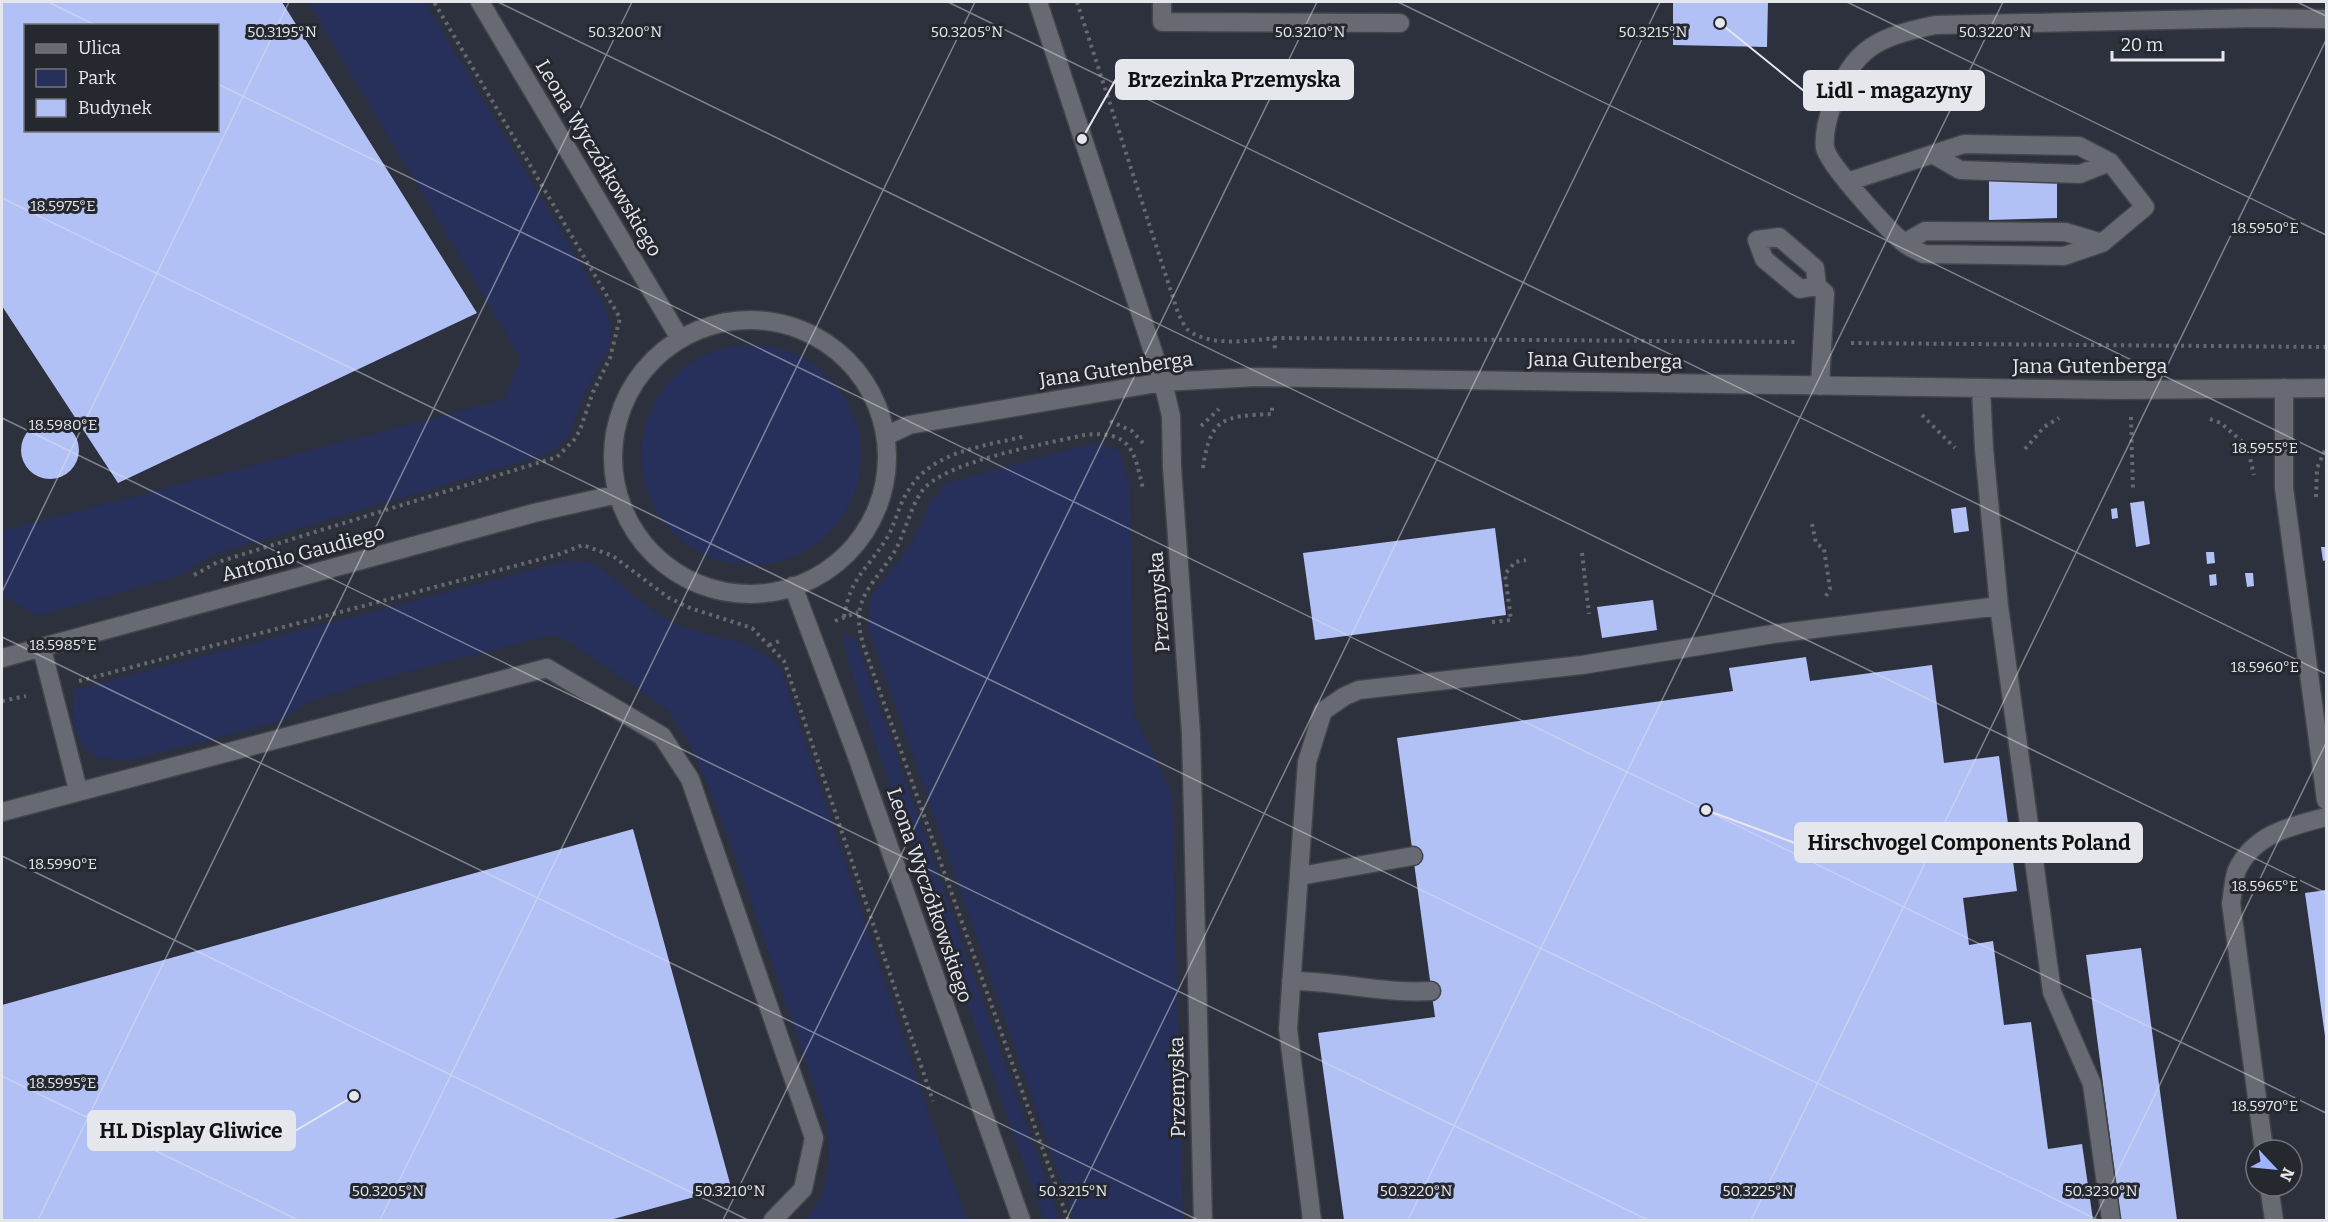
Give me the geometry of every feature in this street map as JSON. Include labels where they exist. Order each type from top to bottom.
[{"type":"street","name":"Leona Wyczółkowskiego","points":[[480,2],[680,337]]},
{"type":"street","name":"Przemyska","points":[[1038,2],[1163,382],[1171,416],[1172,466],[1191,734],[1203,1221]]},
{"type":"street","points":[[1162,2],[1162,22],[1400,23]]},
{"type":"street","points":[[1847,182],[1964,144],[2079,146],[2110,162],[2145,207],[2102,243],[2064,256],[1924,254],[1904,243],[1847,182],[1825,149],[1827,120],[1841,81],[1861,52],[1898,32],[1935,25],[2257,18],[2326,19]]},
{"type":"street","points":[[1934,155],[1960,170],[2080,174],[2110,162]]},
{"type":"street","points":[[1817,286],[1825,293],[1820,387]]},
{"type":"street","points":[[752,318],[771,321],[813,335],[854,367],[871,392],[888,435],[885,487],[869,525],[844,560],[830,572],[793,586],[756,593],[735,592],[713,588],[679,573],[654,556],[636,533],[618,494],[613,440],[628,395],[651,362],[680,337],[711,322],[752,318]]},
{"type":"street","name":"Jana Gutenberga","points":[[888,435],[909,425],[1163,382],[1275,377],[1820,387],[2326,388]]},
{"type":"street","points":[[1982,388],[1984,449],[1999,606],[2052,992],[2092,1084],[2111,1221]]},
{"type":"street","points":[[2284,388],[2284,488],[2326,800]]},
{"type":"street","name":"Antonio Gaudiego","points":[[2,658],[42,649],[534,513],[618,494]]},
{"type":"street","name":"Leona Wyczółkowskiego","points":[[793,586],[847,730],[1021,1221]]},
{"type":"street","points":[[1312,1221],[1288,1029],[1307,762],[1323,711],[1345,696],[1359,690],[1582,665],[1773,634],[1999,606]]},
{"type":"street","points":[[42,649],[78,790]]},
{"type":"street","points":[[2,812],[78,790],[547,668],[662,736],[690,779],[814,1138],[804,1189],[773,1221]]},
{"type":"street","points":[[2262,1138],[2231,903],[2236,872],[2246,856],[2263,840],[2286,827],[2326,817]]},
{"type":"street","points":[[1300,876],[1413,856]]},
{"type":"street","points":[[1290,981],[1315,981],[1407,993],[1431,991]]},
{"type":"street","points":[[2271,1198],[2274,1221]]},
{"type":"path","points":[[218,562],[557,457],[574,440],[580,430],[593,392],[610,358],[620,318],[434,2]]},
{"type":"path","points":[[1077,2],[1178,313],[1187,329],[1202,337],[1228,340],[1274,338],[1275,355]]},
{"type":"path","points":[[1203,480],[1206,444],[1210,433],[1220,422],[1232,416],[1272,414],[1272,403]]},
{"type":"path","points":[[1198,431],[1202,423],[1213,412],[1228,404]]},
{"type":"path","points":[[1915,410],[1958,450]]},
{"type":"path","points":[[2131,414],[2133,492]]},
{"type":"path","points":[[2200,416],[2221,423],[2247,446],[2254,477]]},
{"type":"path","points":[[2025,449],[2044,427],[2061,417]]},
{"type":"path","points":[[1099,421],[1108,420],[1132,431],[1145,448]]},
{"type":"path","points":[[1068,1221],[864,647],[859,631],[858,612],[862,596],[900,542],[916,500],[924,488],[952,469],[1084,435],[1103,433],[1119,437],[1131,448],[1138,463],[1145,498]]},
{"type":"path","points":[[858,612],[844,617],[855,578],[887,538],[907,492],[921,473],[957,454],[1036,434]]},
{"type":"path","points":[[2316,497],[2317,468],[2326,448]]},
{"type":"path","points":[[1812,524],[1816,543],[1824,549],[1830,589],[1828,595],[1817,604]]},
{"type":"path","points":[[100,674],[560,554],[583,545],[613,556],[669,598],[690,608],[752,628],[784,661],[933,1101]]},
{"type":"path","points":[[1581,553],[1589,614]]},
{"type":"path","points":[[1492,622],[1511,620],[1505,574],[1515,562],[1526,560]]},
{"type":"shaded area","points":[[2,2],[2326,2],[2326,1220],[2,1220]]},
{"type":"green space","points":[[308,2],[425,2],[604,304],[611,324],[609,346],[585,393],[569,435],[553,451],[211,555],[182,575],[36,616],[2,594],[2,531],[503,400],[521,359]]},
{"type":"green space","points":[[751,345],[783,350],[803,358],[821,370],[836,385],[848,403],[856,423],[861,455],[856,487],[848,507],[836,525],[821,540],[803,552],[783,560],[751,565],[719,560],[699,552],[681,540],[666,525],[654,507],[646,487],[641,455],[646,423],[654,403],[666,385],[681,370],[699,358],[719,350]]},
{"type":"green space","points":[[1095,443],[1119,450],[1130,487],[1133,712],[1172,793],[1183,1220],[1075,1220],[868,627],[871,596],[909,548],[930,503],[947,483]]},
{"type":"green space","points":[[565,561],[592,563],[598,566],[646,605],[675,624],[749,646],[771,659],[781,669],[922,1094],[968,1220],[803,1220],[819,1200],[824,1188],[829,1162],[827,1123],[726,830],[691,746],[668,710],[567,640],[552,635],[391,676],[310,701],[281,721],[127,761],[97,758],[81,743],[72,721],[74,690]]},
{"type":"green space","points":[[843,635],[854,637],[859,649],[1060,1220],[1044,1220],[874,740],[848,660]]},
{"type":"building","points":[[2,2],[282,2],[477,313],[118,483],[2,306]]},
{"type":"building","points":[[1673,2],[1768,2],[1767,47],[1673,45]]},
{"type":"building","points":[[2057,179],[2057,218],[1989,220],[1989,180]]},
{"type":"building","points":[[50,421],[66,426],[74,434],[79,450],[74,466],[66,474],[50,479],[34,474],[26,466],[21,450],[26,434],[34,426]]},
{"type":"building","points":[[2144,501],[2150,544],[2136,547],[2130,503]]},
{"type":"building","points":[[1966,507],[1969,531],[1954,533],[1951,509]]},
{"type":"building","points":[[2117,508],[2118,518],[2112,519],[2111,509]]},
{"type":"building","points":[[1495,528],[1506,615],[1315,640],[1303,553]]},
{"type":"building","points":[[2321,547],[2326,547],[2326,560],[2323,561]]},
{"type":"building","points":[[2206,552],[2214,552],[2215,563],[2207,564]]},
{"type":"building","points":[[2245,573],[2253,573],[2254,586],[2247,587]]},
{"type":"building","points":[[2216,574],[2217,585],[2210,586],[2209,575]]},
{"type":"building","points":[[1653,600],[1657,630],[1602,638],[1597,607]]},
{"type":"building","points":[[1806,657],[1810,681],[1932,665],[1944,763],[1999,756],[2017,891],[1963,898],[1969,945],[1993,941],[2004,1025],[2031,1022],[2048,1149],[2082,1144],[2093,1220],[1344,1220],[1318,1033],[1435,1017],[1397,738],[1733,691],[1729,668]]},
{"type":"building","points":[[633,829],[731,1187],[610,1220],[2,1220],[2,1005]]},
{"type":"building","points":[[2326,890],[2326,1036],[2325,1036],[2305,893]]},
{"type":"building","points":[[2141,948],[2177,1220],[2121,1220],[2086,955]]},
{"type":"place","name":"Lidl - magazyny","points":[[1720,23]]},
{"type":"place","name":"Brzezinka Przemyska","points":[[1082,139]]},
{"type":"place","name":"Hirschvogel Components Poland","points":[[1706,810]]},
{"type":"place","name":"HL Display Gliwice","points":[[354,1096]]}]
